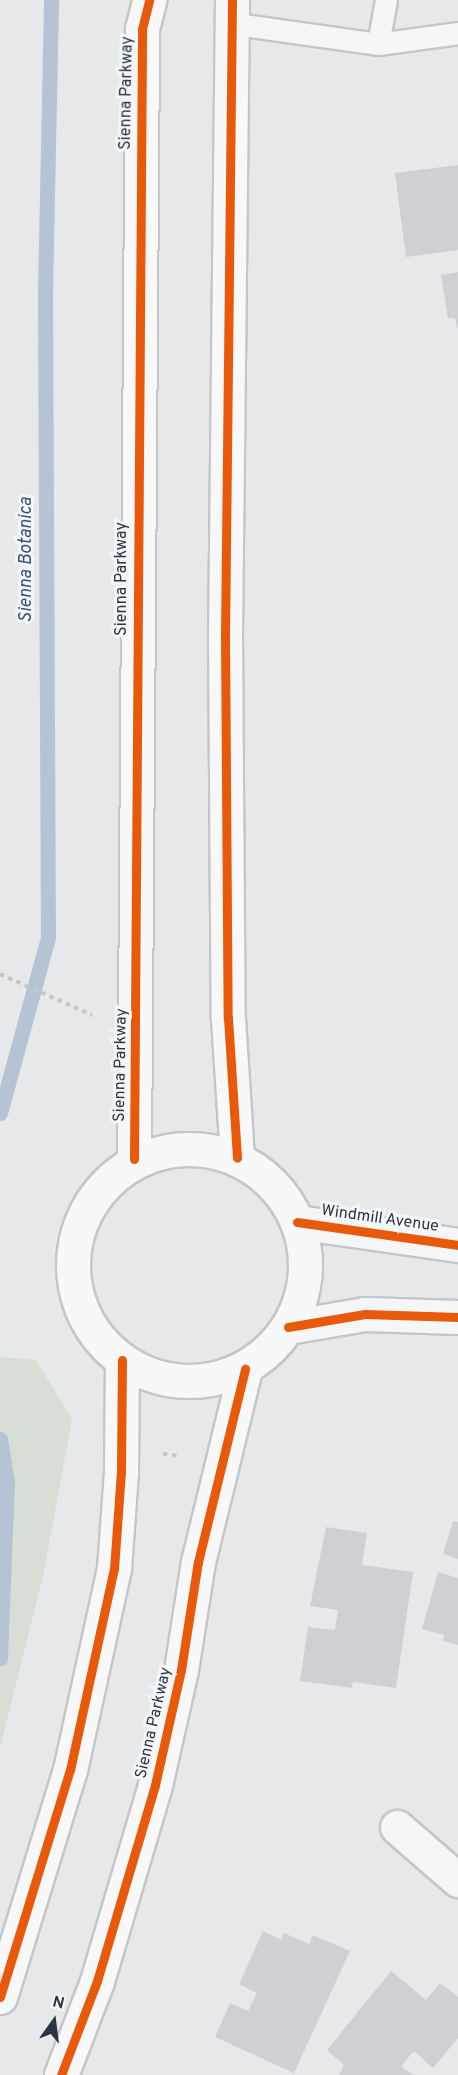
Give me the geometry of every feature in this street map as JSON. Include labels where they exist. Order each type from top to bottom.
[{"type":"main road","name":"Sienna Parkway","points":[[134,1159],[142,29],[149,0]]},
{"type":"main road","points":[[226,8],[228,1006],[237,1158]]},
{"type":"main road","points":[[184,1149],[237,1158],[280,1193],[297,1222],[305,1276],[301,1304],[288,1327],[266,1353],[245,1369],[198,1381],[159,1377],[122,1360],[96,1335],[80,1304],[73,1269],[77,1233],[92,1201],[134,1159],[184,1149]]},
{"type":"main road","points":[[0,1997],[70,1770],[114,1569],[121,1472],[122,1360]]},
{"type":"main road","name":"Sienna Parkway","points":[[61,2075],[97,1981],[156,1785],[181,1670],[198,1562],[245,1369]]},
{"type":"street","name":"Windmill Avenue","points":[[297,1222],[458,1245]]},
{"type":"street","points":[[288,1327],[365,1314],[458,1317]]},
{"type":"street","points":[[397,1827],[458,1880]]},
{"type":"lane","points":[[378,44],[386,0]]},
{"type":"lane","points":[[226,8],[378,44],[458,33]]},
{"type":"path","points":[[0,974],[49,999],[97,1017]]},
{"type":"path","points":[[151,1452],[184,1457]]},
{"type":"shaded area","points":[[0,1357],[36,1360],[72,1419],[44,1572],[0,1748]]},
{"type":"building","points":[[458,165],[458,250],[406,257],[395,173]]},
{"type":"building","points":[[458,272],[457,328],[455,318],[448,318],[441,275]]},
{"type":"building","points":[[453,1521],[458,1522],[458,1559],[443,1554]]},
{"type":"building","points":[[326,1527],[367,1533],[362,1565],[413,1572],[396,1688],[353,1682],[352,1688],[300,1681],[308,1627],[335,1630],[338,1610],[310,1606]]},
{"type":"building","points":[[438,1572],[458,1578],[458,1645],[443,1641],[444,1635],[422,1629]]},
{"type":"building","points":[[263,1931],[281,1940],[284,1933],[309,1944],[313,1935],[350,1951],[294,2073],[215,2037],[230,2003],[248,2011],[257,1993],[239,1984]]},
{"type":"building","points":[[391,1971],[426,2000],[440,1983],[458,1997],[458,2038],[433,2068],[414,2051],[401,2066],[413,2075],[339,2075],[344,2065],[327,2050]]},
{"type":"waterway","name":"Sienna Botanica","points":[[0,1113],[48,937],[45,291],[51,0]]},
{"type":"waterway","name":"Sienna Botanica","points":[[0,1439],[7,1482],[0,1659]]},
{"type":"cycle path","points":[[134,1159],[142,29],[149,0]]},
{"type":"cycle path","points":[[232,0],[225,635],[228,1018],[237,1158]]},
{"type":"cycle path","points":[[297,1222],[458,1245]]},
{"type":"cycle path","points":[[288,1327],[365,1314],[458,1317]]},
{"type":"cycle path","points":[[0,1997],[70,1770],[114,1569],[121,1472],[122,1360]]},
{"type":"cycle path","points":[[61,2075],[97,1981],[155,1785],[181,1670],[198,1562],[245,1369]]}]
